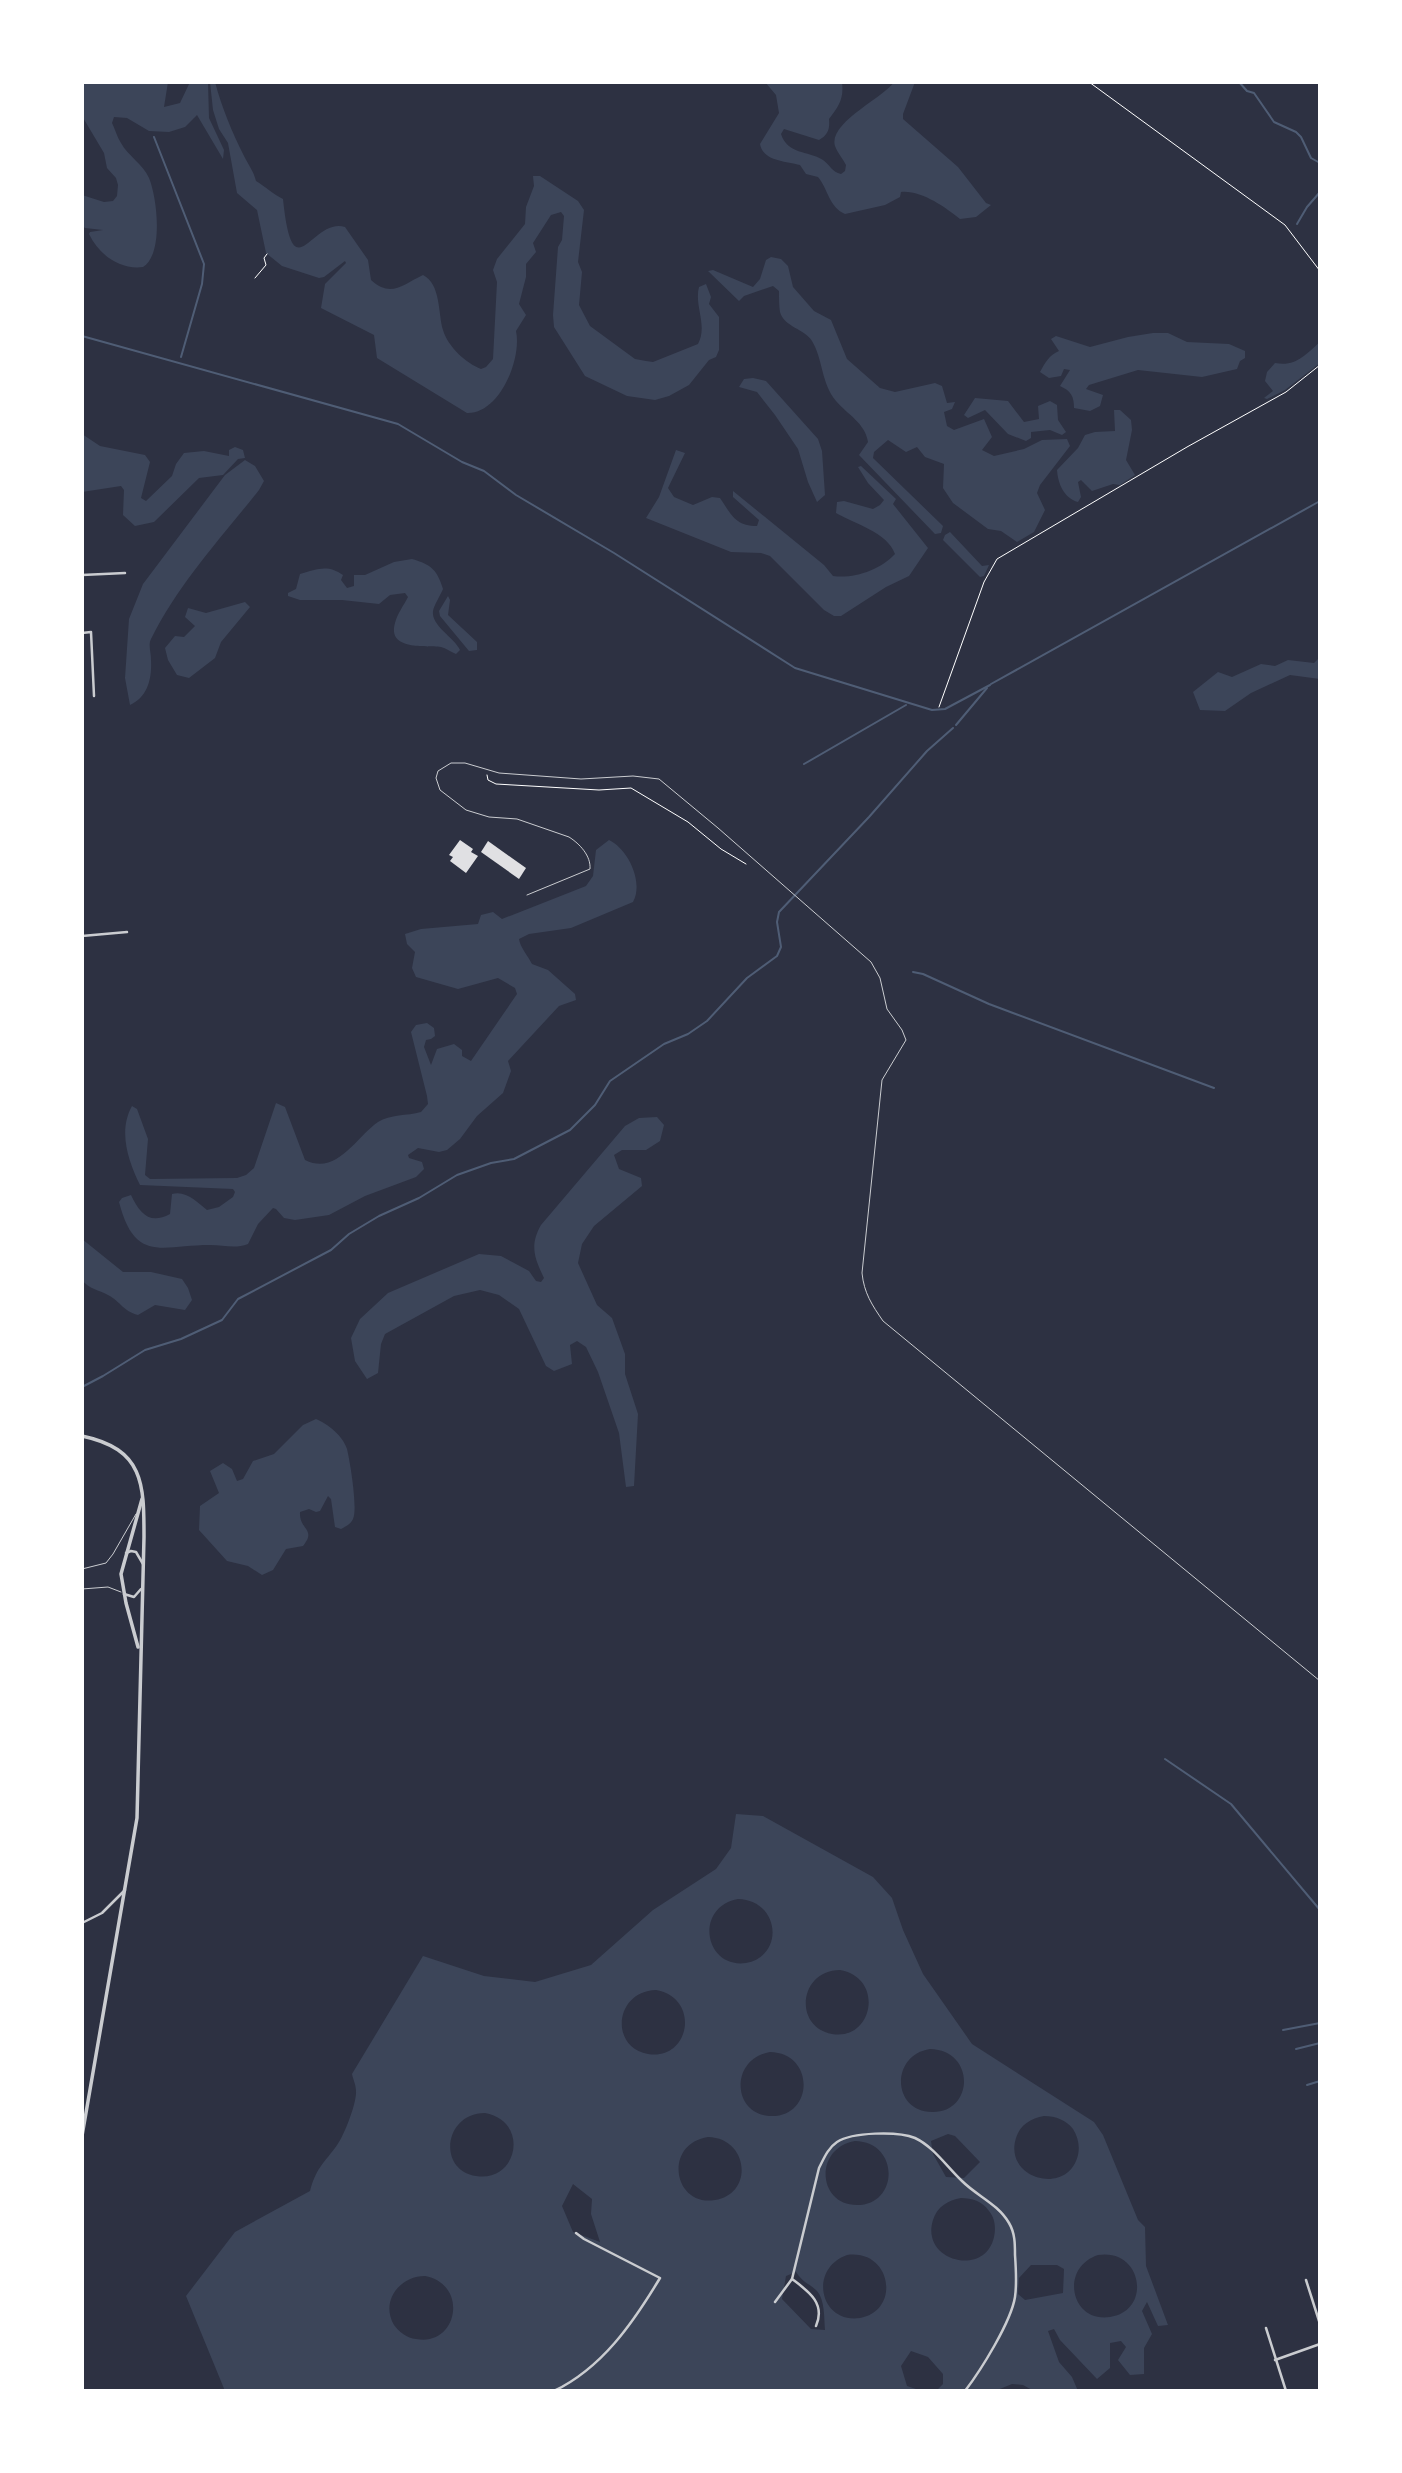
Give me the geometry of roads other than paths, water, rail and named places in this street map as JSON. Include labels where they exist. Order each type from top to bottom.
[{"type":"street","points":[[82,575],[125,573]]},
{"type":"street","points":[[82,633],[91,632],[94,696]]},
{"type":"street","points":[[82,936],[127,932]]},
{"type":"street","points":[[82,1436],[107,1443],[126,1458],[139,1477],[143,1493],[138,1809],[82,2136]]},
{"type":"street","points":[[140,1660],[121,1571],[143,1493]]},
{"type":"street","points":[[125,1554],[134,1551],[143,1564]]},
{"type":"street","points":[[124,1594],[134,1597],[142,1589]]},
{"type":"street","points":[[82,1923],[102,1913],[125,1890]]},
{"type":"street","points":[[775,2302],[792,2278],[819,2168],[827,2151],[846,2138],[896,2132],[922,2143],[964,2184],[1002,2213],[1015,2239],[1016,2284],[1011,2311],[978,2374],[965,2391]]},
{"type":"street","points":[[554,2391],[579,2377],[594,2364],[635,2318],[660,2278],[576,2233]]},
{"type":"street","points":[[792,2278],[813,2296],[820,2312],[816,2326]]},
{"type":"street","points":[[1306,2280],[1320,2324]]},
{"type":"street","points":[[1266,2328],[1286,2391]]},
{"type":"street","points":[[1275,2360],[1320,2344]]},
{"type":"lane","points":[[527,895],[590,869],[591,863],[576,842],[569,837],[517,820],[489,817],[466,810],[440,790],[436,778],[438,771],[451,763],[465,762],[499,773],[603,780],[633,776],[659,779],[792,891],[871,962],[880,978],[887,1009],[906,1040],[882,1080],[877,1110],[862,1273],[864,1290],[871,1304],[883,1321],[1320,1681]]},
{"type":"lane","points":[[82,1569],[106,1563],[138,1510]]},
{"type":"lane","points":[[82,1589],[110,1587],[124,1594]]},
{"type":"waterway","points":[[1239,82],[1247,91],[1254,93],[1274,122],[1296,132],[1311,158],[1320,163]]},
{"type":"waterway","points":[[154,137],[204,264],[202,284],[181,357]]},
{"type":"waterway","points":[[1297,224],[1320,192]]},
{"type":"waterway","points":[[82,336],[398,424],[462,462],[484,471],[516,495],[614,553],[795,668],[932,710],[945,709],[990,685]]},
{"type":"waterway","points":[[991,684],[1320,501]]},
{"type":"waterway","points":[[956,725],[987,688]]},
{"type":"waterway","points":[[804,764],[906,705]]},
{"type":"waterway","points":[[82,1387],[145,1350],[181,1339],[222,1320],[238,1299],[331,1250],[349,1234],[379,1216],[419,1198],[457,1175],[491,1163],[514,1159],[570,1130],[595,1105],[610,1081],[664,1044],[688,1034],[707,1021],[747,978],[777,956],[781,947],[777,922],[779,912],[927,751],[953,728]]},
{"type":"waterway","points":[[913,972],[989,1004],[1214,1088]]},
{"type":"waterway","points":[[1165,1759],[1231,1804],[1320,1910]]},
{"type":"waterway","points":[[1283,2030],[1320,2023]]},
{"type":"waterway","points":[[1296,2049],[1320,2043]]},
{"type":"waterway","points":[[1307,2085],[1320,2081]]}]
